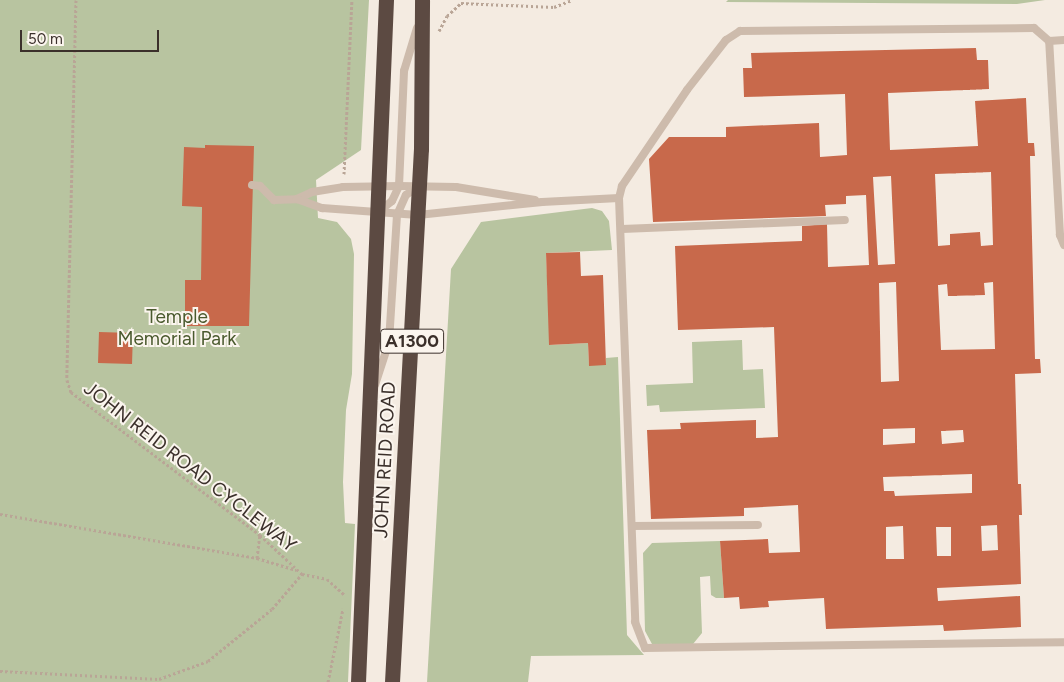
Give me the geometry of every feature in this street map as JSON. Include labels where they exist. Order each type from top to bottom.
[{"type":"highway","name":"JOHN REID ROAD","points":[[358,682],[376,186],[386,0]]},
{"type":"highway","name":"JOHN REID ROAD","points":[[392,682],[420,186],[421,8]]},
{"type":"lane","points":[[375,214],[392,201],[399,186],[404,70],[421,8]]},
{"type":"lane","points":[[1064,40],[1049,41],[1034,28],[740,32],[726,40],[687,90],[622,186],[619,198],[622,229],[636,622],[646,648],[1064,642]]},
{"type":"lane","points":[[1049,41],[1060,235],[1064,245]]},
{"type":"lane","points":[[252,185],[260,186],[274,200],[297,199],[322,208],[375,214],[418,216],[542,202],[619,198]]},
{"type":"lane","points":[[297,199],[312,192],[343,188],[420,186],[456,187],[542,202]]},
{"type":"lane","points":[[368,408],[389,342],[397,215],[406,195],[420,186]]},
{"type":"lane","points":[[622,229],[845,220]]},
{"type":"lane","points":[[632,526],[758,525]]},
{"type":"path","name":"JOHN REID ROAD CYCLEWAY","points":[[76,0],[67,380],[71,392],[260,535],[302,574],[327,579],[345,595],[338,647],[328,682]]},
{"type":"path","points":[[343,188],[352,0]]},
{"type":"path","points":[[437,35],[447,16],[460,3],[554,7],[572,0]]},
{"type":"path","points":[[0,514],[257,558],[298,571]]},
{"type":"path","points":[[257,558],[260,535]]},
{"type":"path","points":[[0,671],[159,679],[208,661],[272,609],[302,574]]},
{"type":"green space","name":"Temple Memorial Park","points":[[0,0],[369,0],[361,150],[316,180],[318,218],[337,222],[351,239],[354,254],[352,374],[346,410],[343,482],[345,523],[355,524],[348,682],[0,682]]},
{"type":"green space","points":[[728,0],[1045,0],[1017,4],[726,2]]},
{"type":"green space","points":[[592,208],[602,211],[609,221],[612,250],[546,253],[550,345],[588,343],[589,365],[606,365],[606,358],[618,357],[627,635],[644,655],[531,656],[528,682],[427,682],[451,269],[481,222]]},
{"type":"green space","points":[[742,340],[743,370],[763,369],[765,408],[660,412],[659,405],[647,406],[646,385],[693,383],[692,342]]},
{"type":"green space","points":[[720,541],[724,598],[716,598],[711,595],[710,576],[700,577],[702,633],[693,644],[652,644],[645,631],[643,553],[652,543]]},
{"type":"building","points":[[976,48],[977,60],[988,60],[989,89],[888,93],[890,150],[978,146],[975,101],[1026,98],[1028,143],[1034,143],[1035,156],[1030,156],[1035,359],[1040,359],[1041,373],[1015,374],[1018,484],[1021,484],[1022,515],[1019,515],[1021,584],[937,588],[938,601],[1020,596],[1021,627],[944,631],[943,625],[826,629],[824,598],[768,601],[769,607],[740,609],[739,597],[724,598],[720,541],[768,539],[769,553],[800,552],[798,505],[744,508],[744,516],[651,519],[647,430],[681,429],[680,423],[756,420],[756,438],[778,437],[774,327],[678,330],[675,246],[802,241],[802,226],[827,224],[828,267],[869,265],[866,195],[846,196],[846,204],[825,205],[826,216],[653,222],[649,159],[669,137],[726,137],[726,127],[819,123],[820,157],[847,155],[845,94],[744,97],[743,68],[752,68],[751,53]],"holes":[[[991,172],[993,245],[981,246],[980,232],[950,234],[950,245],[938,246],[935,174]],[[891,176],[895,264],[878,265],[873,177]],[[896,282],[899,381],[881,382],[879,283]],[[993,282],[995,349],[941,350],[938,285],[947,284],[948,296],[985,295],[984,283]],[[915,428],[915,443],[883,445],[883,429]],[[963,430],[964,442],[942,444],[941,431]],[[972,474],[972,493],[895,496],[894,491],[884,491],[883,477]],[[997,525],[998,550],[982,551],[981,526]],[[903,526],[904,559],[886,559],[886,527]],[[936,527],[951,527],[951,556],[937,556]]]},
{"type":"building","points":[[205,145],[254,146],[249,326],[185,326],[185,280],[201,280],[202,207],[182,206],[184,147],[205,148]]},
{"type":"building","points":[[580,252],[581,276],[603,275],[606,365],[589,366],[588,343],[549,345],[546,253]]},
{"type":"building","points":[[99,332],[133,333],[132,364],[98,363]]}]
